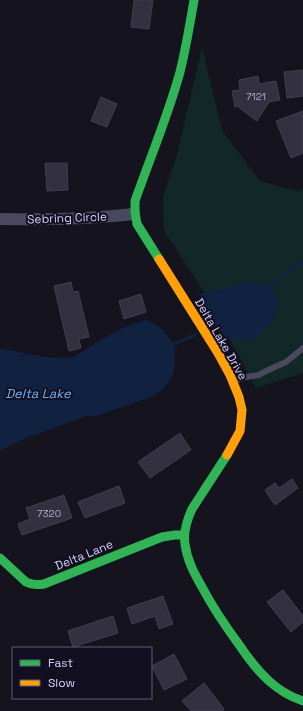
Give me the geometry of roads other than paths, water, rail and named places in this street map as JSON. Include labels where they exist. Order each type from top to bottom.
[{"type":"street","points":[[134,214],[135,201],[168,112],[180,72],[194,0]]},
{"type":"street","name":"Sebring Circle","points":[[0,219],[21,220],[109,217],[134,214]]},
{"type":"street","name":"Delta Lake Drive","points":[[134,214],[137,224],[215,348],[233,382],[242,410],[240,431],[234,443],[187,519],[184,535],[184,544],[187,555],[194,573],[210,603],[229,632],[255,666],[270,681],[288,694],[303,701]]},
{"type":"street","name":"Delta Lane","points":[[0,558],[8,563],[26,582],[36,585],[44,584],[162,537],[184,535]]},
{"type":"lane","points":[[233,382],[246,377],[259,375],[286,362],[303,348]]},
{"type":"water","points":[[250,282],[271,286],[277,300],[277,313],[267,328],[260,334],[253,338],[241,341],[233,340],[221,333],[198,294]]},
{"type":"water","name":"Delta Lake","points":[[147,320],[161,328],[174,344],[175,365],[173,374],[164,388],[154,396],[96,416],[87,416],[30,436],[0,451],[0,348],[47,357],[73,357],[96,342],[117,331]]},
{"type":"waterway","points":[[267,288],[303,261]]},
{"type":"waterway","points":[[170,344],[174,344],[195,335]]}]
